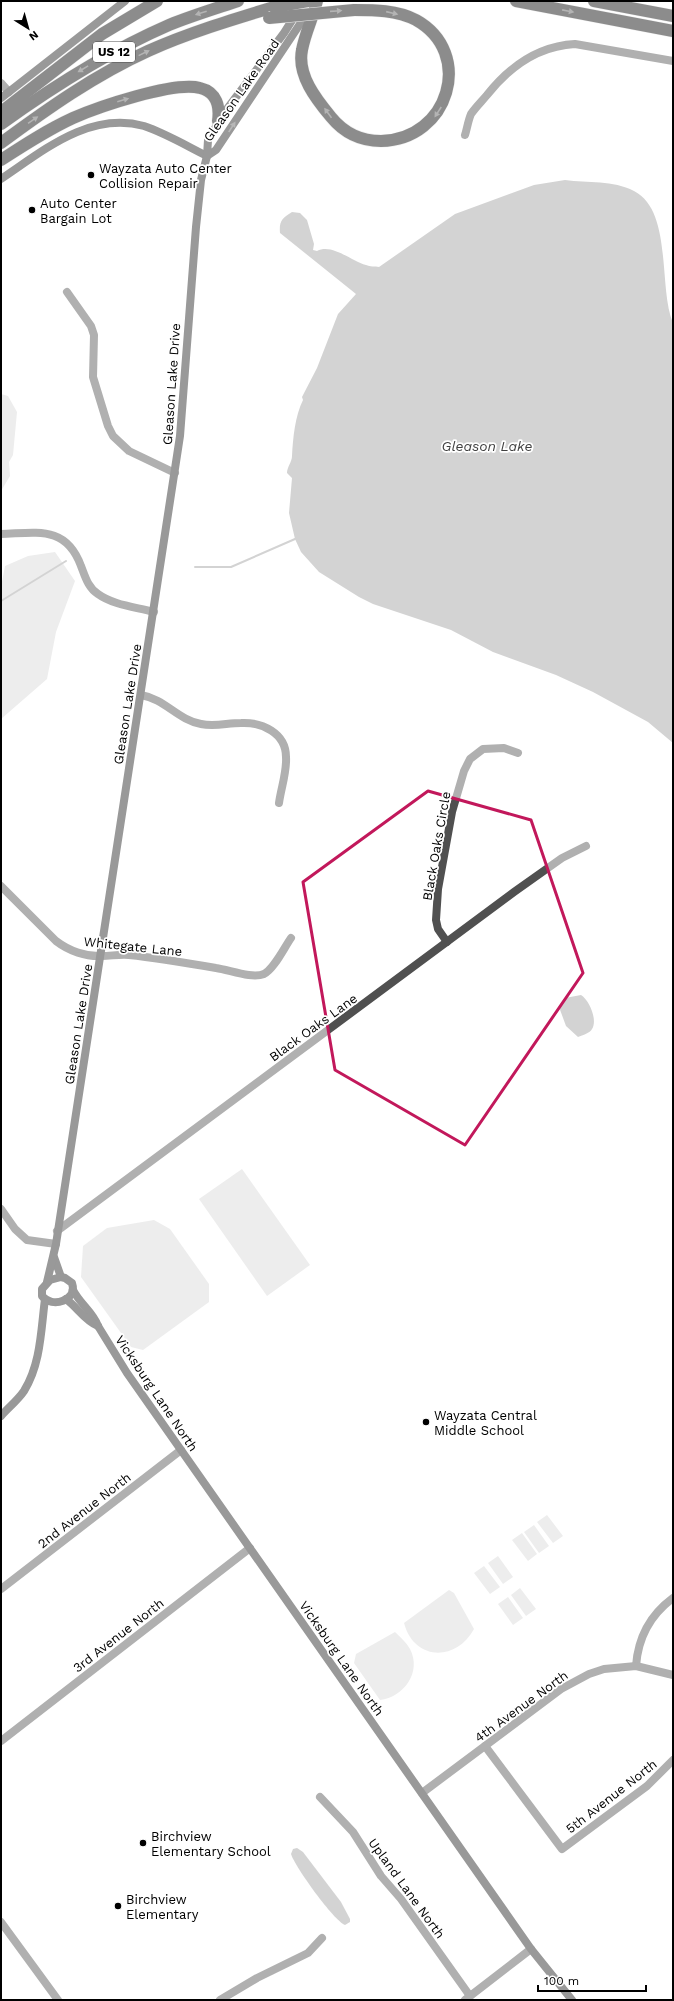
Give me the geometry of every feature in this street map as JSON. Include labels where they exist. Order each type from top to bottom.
[{"type":"highway","points":[[1,112],[143,1]]},
{"type":"highway","points":[[102,34],[157,1]]},
{"type":"highway","name":"US 12","points":[[1,124],[76,74],[123,47],[176,22],[238,1]]},
{"type":"highway","points":[[271,13],[308,1]]},
{"type":"highway","points":[[271,13],[354,10],[383,11],[411,18],[429,31],[442,49],[448,71],[449,80],[445,98],[441,107],[430,122],[413,134],[396,140],[365,140],[344,130],[328,114],[306,80],[301,64],[302,48],[316,1]]},
{"type":"highway","points":[[516,1],[673,31]]},
{"type":"highway","points":[[594,1],[673,16]]},
{"type":"highway","name":"US 12","points":[[1,143],[58,103],[112,70],[146,52],[183,36],[235,19],[271,13]]},
{"type":"highway","points":[[1,160],[39,135],[73,118],[108,104],[160,91],[189,87],[206,90],[214,97],[219,107],[218,121]]},
{"type":"main road","points":[[1,98],[125,1]]},
{"type":"main road","name":"Gleason Lake Road","points":[[207,156],[208,140],[218,121],[284,33],[303,1]]},
{"type":"main road","name":"Gleason Lake Road","points":[[207,156],[216,150],[316,1]]},
{"type":"main road","points":[[1,179],[70,135],[88,127],[108,123],[128,123],[144,126],[207,156]]},
{"type":"main road","name":"Gleason Lake Drive","points":[[47,1282],[56,1244],[175,473],[180,436],[196,227],[201,180],[207,156]]},
{"type":"main road","name":"Gleason Lake Drive","points":[[54,1254],[61,1277]]},
{"type":"main road","points":[[61,1277],[69,1280],[73,1286],[73,1290],[66,1299],[48,1300],[42,1292],[47,1282],[61,1277]]},
{"type":"main road","name":"Vicksburg Lane North","points":[[73,1290],[78,1301],[96,1318],[98,1326],[127,1373],[531,1949],[572,2000]]},
{"type":"main road","name":"Vicksburg Lane North","points":[[66,1299],[74,1305],[90,1323],[98,1326]]},
{"type":"main road","points":[[1,1416],[24,1391],[34,1368],[40,1345],[41,1327],[48,1300]]},
{"type":"street","points":[[465,135],[472,114],[495,85],[521,62],[539,51],[575,44],[673,61]]},
{"type":"street","points":[[1,83],[8,92]]},
{"type":"street","points":[[67,292],[91,326],[94,335],[93,376],[108,426],[113,436],[129,451],[175,473]]},
{"type":"street","points":[[1,534],[50,533],[59,537],[74,550],[86,579],[97,594],[106,599],[154,612]]},
{"type":"street","points":[[141,695],[157,699],[190,720],[200,724],[212,726],[241,722],[258,724],[275,733],[282,742],[287,758],[279,802]]},
{"type":"street","name":"Black Oaks Circle","points":[[447,942],[438,929],[436,920],[438,889],[452,812],[464,771],[470,759],[483,749],[504,748],[518,752]]},
{"type":"street","name":"Black Oaks Lane","points":[[57,1231],[562,858],[586,846]]},
{"type":"street","name":"Whitegate Lane","points":[[1,886],[64,947],[73,951],[100,956],[127,955],[230,970],[248,976],[256,976],[264,974],[270,969],[291,938]]},
{"type":"street","points":[[1,1209],[15,1229],[27,1240],[56,1244]]},
{"type":"street","name":"2nd Avenue North","points":[[1,1590],[181,1450]]},
{"type":"street","name":"3rd Avenue North","points":[[1,1741],[250,1548]]},
{"type":"street","points":[[673,1598],[659,1609],[643,1631],[639,1644],[636,1666],[673,1675]]},
{"type":"street","name":"4th Avenue North","points":[[422,1793],[575,1681],[604,1669],[636,1666]]},
{"type":"street","name":"5th Avenue North","points":[[485,1746],[562,1849],[647,1786],[673,1760]]},
{"type":"street","name":"Upland Lane North","points":[[320,1797],[352,1832],[381,1876],[401,1899],[467,1998]]},
{"type":"street","points":[[1,1922],[58,2000]]},
{"type":"street","points":[[220,2000],[257,1978],[308,1953],[322,1938]]},
{"type":"street","points":[[467,1998],[531,1949]]},
{"type":"highlighted area","points":[[428,791],[531,820],[583,973],[465,1145],[335,1070],[303,882]]},
{"type":"shaded area","points":[[1,394],[8,396],[17,412],[13,455],[9,462],[10,476],[1,491]]},
{"type":"shaded area","points":[[55,552],[75,581],[56,632],[47,679],[1,719],[1,587],[5,566],[28,556]]},
{"type":"shaded area","points":[[242,1169],[310,1265],[267,1296],[199,1199]]},
{"type":"shaded area","points":[[154,1220],[170,1229],[209,1284],[209,1302],[143,1350],[131,1347],[81,1277],[83,1246],[107,1228]]},
{"type":"shaded area","points":[[547,1515],[563,1536],[553,1543],[537,1522]]},
{"type":"shaded area","points":[[534,1525],[549,1546],[539,1553],[524,1532]]},
{"type":"shaded area","points":[[522,1533],[537,1554],[528,1561],[512,1540]]},
{"type":"shaded area","points":[[498,1556],[513,1577],[503,1584],[488,1563]]},
{"type":"shaded area","points":[[484,1566],[500,1587],[490,1594],[474,1573]]},
{"type":"shaded area","points":[[520,1588],[536,1609],[526,1616],[511,1595]]},
{"type":"shaded area","points":[[449,1590],[454,1593],[474,1629],[466,1640],[457,1647],[447,1652],[436,1653],[417,1645],[409,1636],[404,1623]]},
{"type":"shaded area","points":[[508,1597],[523,1618],[513,1625],[498,1604]]},
{"type":"shaded area","points":[[395,1632],[410,1649],[414,1666],[412,1674],[403,1689],[389,1698],[380,1700],[354,1663],[356,1654]]},
{"type":"water","name":"Gleason Lake","points":[[565,180],[609,183],[626,187],[634,191],[646,201],[654,215],[660,232],[666,290],[673,323],[673,743],[648,722],[593,692],[556,675],[493,652],[451,630],[373,604],[359,597],[319,572],[301,552],[295,539],[289,513],[292,478],[287,471],[292,458],[295,427],[303,400],[302,397],[317,368],[338,314],[356,294],[280,233],[280,226],[284,218],[292,212],[300,213],[307,220],[314,244],[313,250],[317,251],[329,249],[360,263],[379,267],[455,214],[534,185]]},
{"type":"water","points":[[581,995],[587,1001],[592,1010],[594,1025],[586,1034],[578,1037],[566,1026],[559,1007],[565,998]]},
{"type":"water","points":[[297,1848],[303,1852],[341,1902],[350,1919],[350,1922],[345,1925],[332,1914],[307,1881],[291,1854],[293,1849]]},
{"type":"waterway","points":[[195,567],[231,567],[295,539]]},
{"type":"waterway","points":[[1,601],[66,561]]},
{"type":"place","name":"Wayzata Auto Center Collision Repair","points":[[91,175]]},
{"type":"place","name":"Auto Center Bargain Lot","points":[[32,210]]},
{"type":"place","name":"Wayzata Central Middle School","points":[[426,1422]]},
{"type":"place","name":"Birchview Elementary School","points":[[143,1843]]},
{"type":"place","name":"Birchview Elementary","points":[[118,1906]]}]
